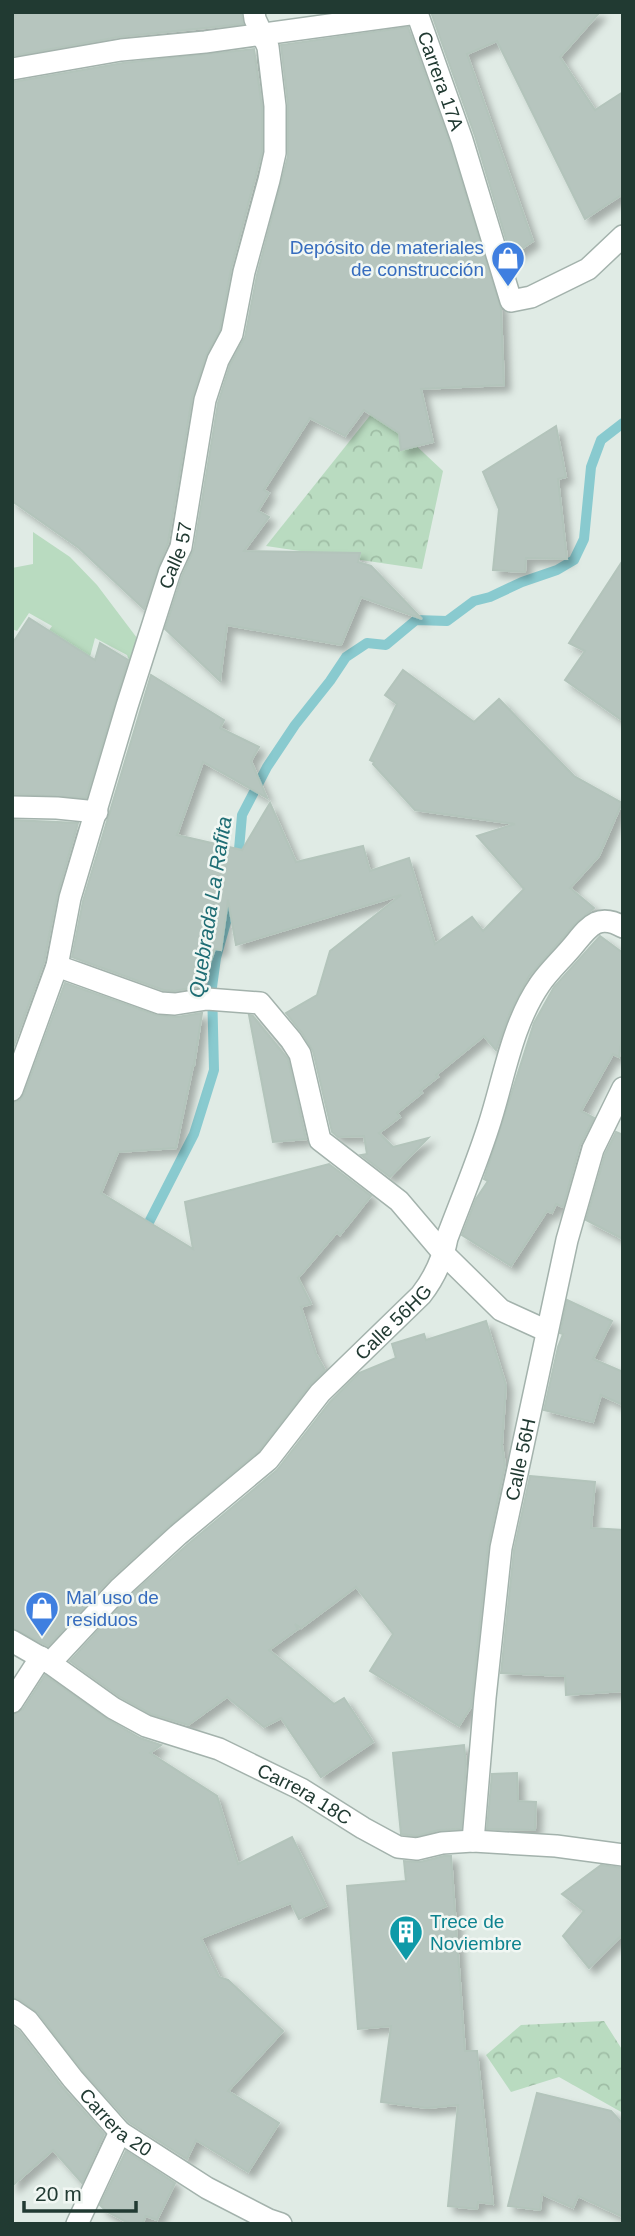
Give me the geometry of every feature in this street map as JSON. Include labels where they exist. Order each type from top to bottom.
[{"type":"street","name":"Calle 57","points":[[12,1090],[57,966],[70,898],[127,706],[170,571],[181,547],[205,400],[218,360],[232,334],[244,272],[270,180],[275,153],[275,106],[268,47],[254,12]]},
{"type":"street","name":"Carrera 17A","points":[[12,69],[121,50],[417,13],[462,140],[511,301],[531,297],[588,269],[623,236]]},
{"type":"street","points":[[12,807],[97,812]]},
{"type":"street","name":"Calle 56HG","points":[[12,1702],[46,1660],[120,1588],[178,1535],[268,1460],[320,1393],[421,1295],[432,1281],[444,1254],[447,1238],[488,1127],[507,1059],[524,1013],[541,983],[589,927],[602,920],[613,921],[623,927]]},
{"type":"street","points":[[57,966],[160,1003],[216,999],[260,1003],[292,1040],[300,1054],[320,1140],[399,1201],[444,1254],[502,1310],[547,1331]]},
{"type":"street","name":"Calle 56H","points":[[473,1841],[501,1548],[567,1240],[593,1149],[623,1088]]},
{"type":"street","name":"Carrera 18C","points":[[12,1641],[46,1660],[113,1708],[146,1726],[219,1749],[301,1789],[398,1847],[417,1849],[442,1843],[473,1841],[556,1846],[623,1855]]},
{"type":"street","name":"Carrera 20","points":[[12,2010],[28,2021],[73,2079],[120,2132],[207,2188],[281,2224]]},
{"type":"street","points":[[78,2224],[120,2132]]},
{"type":"green space","points":[[376,408],[443,471],[422,569],[266,546]]},
{"type":"green space","points":[[33,532],[70,557],[97,585],[137,638],[132,668],[127,655],[95,638],[86,672],[41,642],[52,626],[29,613],[17,631],[12,629],[12,568],[33,564]]},
{"type":"green space","points":[[604,2021],[623,2051],[623,2113],[559,2077],[511,2092],[486,2055],[521,2025]]},
{"type":"building","points":[[12,12],[241,12],[243,24],[119,37],[12,56]]},
{"type":"building","points":[[431,12],[600,12],[560,57],[595,110],[623,92],[623,194],[585,219],[497,41],[467,54],[533,241],[511,256],[475,136]]},
{"type":"building","points":[[408,27],[450,144],[501,309],[504,385],[421,389],[433,442],[401,450],[399,433],[364,410],[345,436],[310,418],[264,490],[269,493],[258,511],[269,517],[244,551],[360,553],[358,562],[371,566],[422,619],[361,597],[341,645],[227,625],[220,681],[165,629],[194,549],[218,403],[230,365],[245,337],[257,275],[288,156],[288,105],[281,45]]},
{"type":"building","points":[[254,49],[262,107],[262,152],[231,269],[220,330],[206,356],[192,398],[168,543],[144,609],[79,548],[12,501],[12,82],[123,63]]},
{"type":"building","points":[[556,426],[566,477],[558,479],[567,559],[526,558],[525,572],[493,570],[499,509],[483,472]]},
{"type":"building","points":[[623,560],[623,721],[565,680],[585,651],[569,643]]},
{"type":"building","points":[[29,618],[95,660],[100,643],[128,660],[86,798],[12,794],[12,644]]},
{"type":"building","points":[[403,670],[474,722],[499,699],[574,776],[622,803],[599,856],[570,888],[594,908],[574,925],[529,976],[510,1012],[496,1050],[484,1036],[436,1075],[438,1077],[420,1091],[422,1093],[397,1113],[400,1117],[379,1133],[393,1147],[428,1138],[390,1177],[361,1155],[367,1154],[364,1136],[338,1137],[332,1132],[313,1051],[286,1013],[317,995],[330,951],[401,895],[236,945],[228,900],[221,950],[215,949],[202,986],[174,991],[163,990],[72,957],[83,901],[151,675],[224,720],[220,728],[259,747],[251,761],[267,798],[203,762],[177,835],[242,850],[270,803],[296,862],[363,846],[370,871],[409,858],[435,944],[472,917],[483,931],[524,889],[477,836],[515,824],[415,810],[370,760],[397,704],[385,695]]},
{"type":"building","points":[[12,820],[78,823],[57,896],[44,962],[12,1051]]},
{"type":"building","points":[[600,936],[623,953],[623,1032],[619,1057],[613,1054],[581,1111],[594,1118],[580,1145],[563,1207],[556,1204],[552,1213],[547,1211],[511,1266],[462,1235],[476,1199],[488,1181],[484,1179],[534,1023],[554,987]]},
{"type":"building","points":[[65,983],[156,1015],[177,1017],[202,1013],[194,1066],[176,1148],[118,1152],[101,1193],[193,1249],[185,1202],[329,1164],[371,1196],[340,1235],[337,1232],[298,1278],[311,1304],[301,1307],[316,1354],[325,1370],[310,1385],[259,1451],[111,1578],[48,1646],[12,1628],[12,1103],[20,1100],[24,1094]]},
{"type":"building","points":[[249,1015],[253,1016],[288,1059],[306,1139],[273,1142]]},
{"type":"building","points":[[616,1132],[623,1135],[623,1239],[586,1220],[605,1154]]},
{"type":"building","points":[[567,1300],[612,1321],[593,1359],[623,1372],[623,1405],[601,1395],[593,1422],[544,1410],[563,1334],[560,1333]]},
{"type":"building","points":[[486,1321],[506,1385],[502,1445],[505,1465],[488,1546],[471,1707],[459,1726],[370,1671],[393,1634],[356,1587],[301,1628],[295,1624],[298,1629],[269,1650],[334,1704],[344,1698],[373,1742],[321,1777],[281,1718],[264,1727],[227,1697],[188,1725],[151,1714],[120,1697],[70,1661],[129,1597],[277,1470],[330,1402],[359,1373],[396,1358],[392,1344],[424,1334],[426,1340]]},
{"type":"building","points":[[530,1476],[595,1482],[591,1528],[623,1530],[623,1691],[566,1695],[565,1676],[501,1673],[514,1550]]},
{"type":"building","points":[[45,1675],[107,1719],[140,1738],[161,1745],[150,1753],[217,1796],[238,1864],[292,1837],[326,1906],[299,1919],[291,1903],[201,1938],[219,1977],[228,1980],[283,2031],[228,2091],[279,2123],[248,2172],[196,2140],[187,2159],[129,2122],[83,2071],[38,2013],[12,1997],[12,1715],[23,1709]]},
{"type":"building","points":[[464,1745],[466,1764],[461,1829],[439,1830],[416,1836],[401,1834],[393,1753]]},
{"type":"building","points":[[517,1773],[518,1801],[536,1802],[535,1830],[487,1829],[492,1774]]},
{"type":"building","name":"Trece de Noviembre","points":[[451,1856],[465,2051],[477,2051],[493,2204],[478,2202],[477,2209],[448,2206],[458,2105],[427,2108],[381,2102],[391,2026],[358,2029],[347,1886],[406,1881],[404,1861],[420,1862]]},
{"type":"building","points":[[601,1865],[623,1868],[623,1934],[589,1968],[563,1936],[584,1911],[562,1894]]},
{"type":"building","points":[[12,2026],[104,2134],[82,2183],[53,2150],[12,2186]]},
{"type":"building","points":[[537,2093],[611,2111],[623,2124],[623,2217],[578,2196],[573,2208],[542,2194],[540,2210],[508,2206]]},
{"type":"building","points":[[126,2151],[175,2183],[157,2220],[146,2216],[142,2224],[130,2224],[100,2205]]},
{"type":"waterway","name":"Quebrada La Rafita","points":[[238,861],[242,815],[267,767],[346,657],[367,643],[386,645],[416,620],[447,621],[474,601],[557,570],[574,560],[584,539],[591,467],[601,440],[623,423]]},
{"type":"waterway","name":"Quebrada La Rafita","points":[[143,1234],[194,1134],[214,1070],[212,987],[216,958],[233,897]]},
{"type":"place","name":"Depósito de materiales de construcción","points":[[508,288]]},
{"type":"place","name":"Mal uso de residuos","points":[[42,1638]]},
{"type":"place","name":"Trece de Noviembre","points":[[406,1962]]}]
